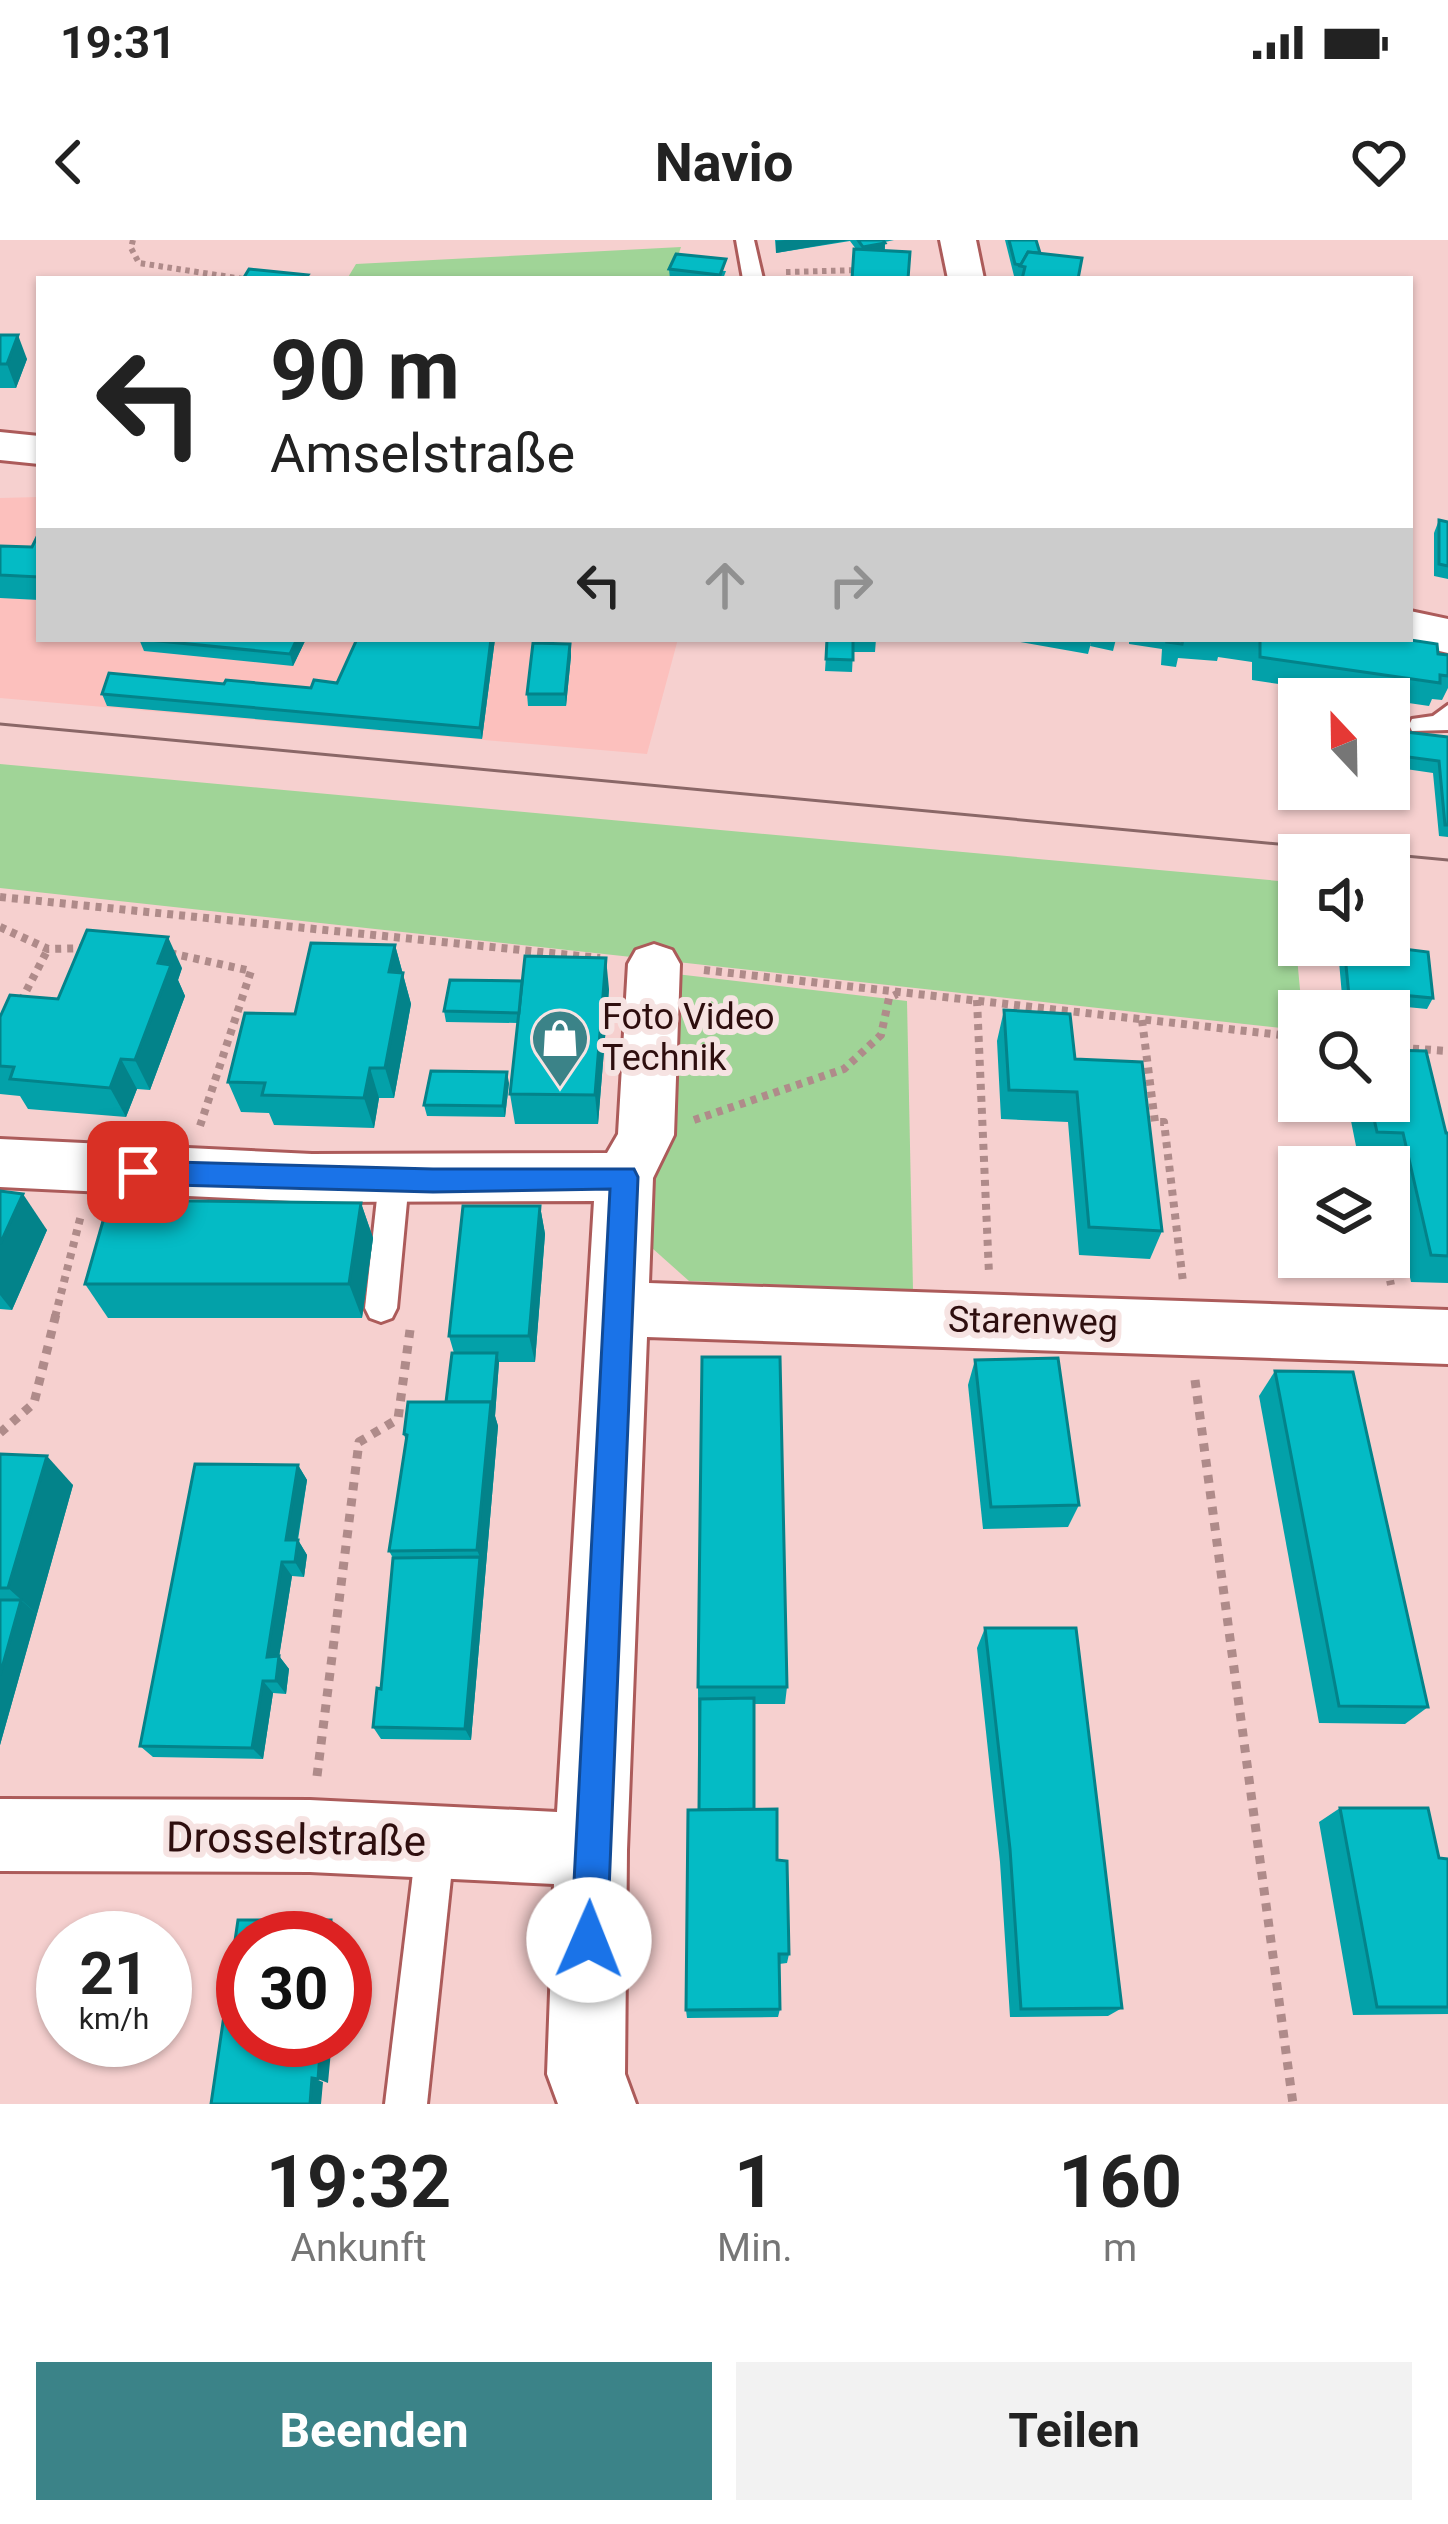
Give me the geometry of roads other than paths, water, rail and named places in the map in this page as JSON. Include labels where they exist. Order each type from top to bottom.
[{"type":"main road","points":[[0,446],[36,450]]},
{"type":"main road","points":[[0,474],[36,472]]},
{"type":"main road","points":[[1413,629],[1448,636]]},
{"type":"street","points":[[958,240],[965,276]]},
{"type":"street","points":[[598,2104],[586,2074],[591,1850],[618,1309],[654,964]]},
{"type":"street","points":[[0,1163],[92,1171],[394,1180],[635,1156]]},
{"type":"street","name":"Starenweg","points":[[618,1309],[1448,1337]]},
{"type":"street","name":"Drosselstraße","points":[[0,1835],[310,1836],[591,1850]]},
{"type":"lane","points":[[746,240],[752,276]]},
{"type":"lane","points":[[1421,724],[1440,724],[1448,713]]},
{"type":"lane","points":[[381,1308],[394,1180]]},
{"type":"lane","points":[[406,2104],[436,1840]]},
{"type":"tram line","points":[[0,724],[1448,860]]},
{"type":"place","name":"Foto Video Technik","points":[[560,1089]]}]
